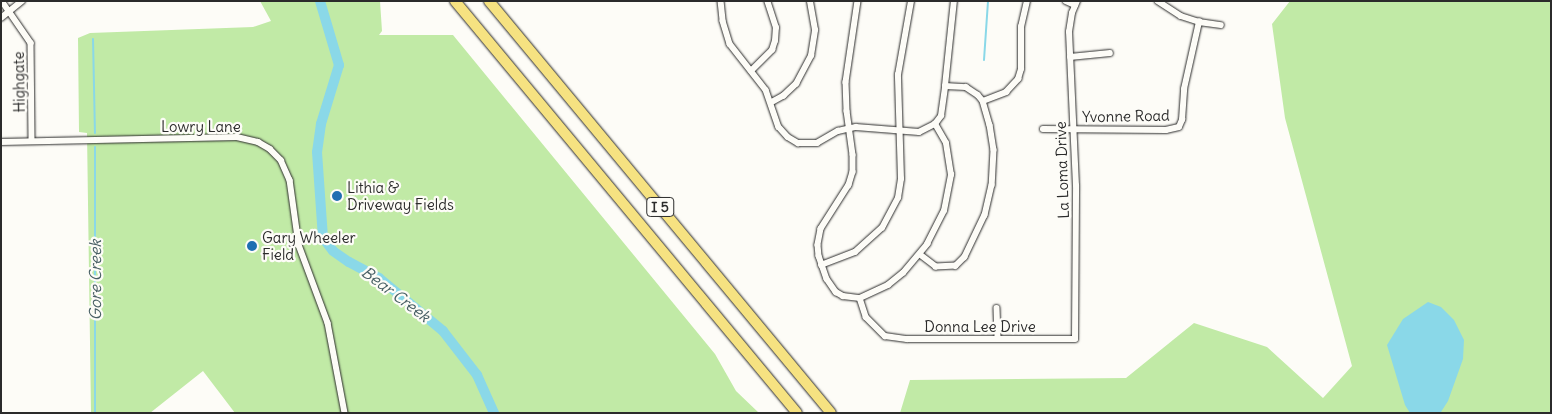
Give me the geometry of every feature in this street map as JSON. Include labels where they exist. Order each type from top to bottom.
[{"type":"highway","name":"I 5","points":[[455,1],[797,413]]},
{"type":"highway","name":"I 5","points":[[489,1],[831,413]]},
{"type":"street","name":"Highgate","points":[[2,1],[32,45],[32,141]]},
{"type":"street","points":[[1,18],[22,1]]},
{"type":"street","points":[[721,1],[723,21],[730,44],[760,80],[772,102],[779,127],[788,137],[798,143],[817,143],[838,131],[849,128],[920,132],[935,124],[943,112],[954,1]]},
{"type":"street","points":[[751,71],[772,50],[776,35],[774,21],[767,1]]},
{"type":"street","points":[[772,102],[783,96],[796,84],[811,56],[815,30],[810,1]]},
{"type":"street","points":[[858,1],[846,82],[853,155],[852,172],[849,185],[821,229],[818,244],[821,265],[826,279],[836,292],[843,296],[860,298],[888,285],[920,255],[944,210],[950,187],[950,158],[946,142],[935,124]]},
{"type":"street","points":[[821,265],[855,252],[882,228],[898,198],[901,180],[898,75],[911,1]]},
{"type":"street","points":[[983,102],[1006,92],[1018,79],[1021,69],[1021,27],[1027,1]]},
{"type":"street","points":[[1066,1],[1076,3]]},
{"type":"street","points":[[1158,1],[1172,12],[1199,22],[1221,25]]},
{"type":"street","name":"La Loma Drive","points":[[1076,3],[1069,32],[1076,186],[1076,339]]},
{"type":"street","name":"Yvonne Road","points":[[1043,129],[1166,130],[1179,127],[1182,120],[1184,89],[1199,22]]},
{"type":"street","points":[[1070,57],[1110,53]]},
{"type":"street","points":[[920,255],[936,267],[950,268],[962,261],[972,245],[984,215],[992,185],[994,150],[983,102],[972,90],[946,86]]},
{"type":"street","name":"Lowry Lane","points":[[1,142],[237,137],[258,142],[274,153],[286,169],[291,184],[297,235],[328,323],[345,413]]},
{"type":"street","name":"Donna Lee Drive","points":[[860,298],[866,317],[885,336],[907,339],[1076,339]]},
{"type":"street","points":[[997,308],[998,339]]},
{"type":"green space","name":"Lithia & Driveway Fields","points":[[260,1],[380,1],[382,31],[379,35],[453,35],[715,354],[736,391],[759,413],[235,413],[203,371],[150,413],[91,413],[87,133],[79,132],[78,38],[90,33],[253,27],[271,21]]},
{"type":"green space","points":[[1290,1],[1551,1],[1551,413],[900,413],[910,380],[1126,378],[1194,323],[1267,347],[1323,398],[1352,366],[1285,118],[1272,24]]},
{"type":"water","points":[[1428,302],[1441,307],[1454,320],[1464,340],[1463,359],[1448,401],[1441,412],[1410,413],[1405,405],[1387,345],[1403,319]]},
{"type":"waterway","name":"Bear Creek","points":[[320,1],[339,65],[321,124],[317,152],[323,238],[333,251],[379,278],[443,331],[477,375],[494,413]]},
{"type":"waterway","points":[[984,60],[988,1]]},
{"type":"waterway","name":"Gore Creek","points":[[93,39],[95,133]]},
{"type":"waterway","name":"Gore Creek","points":[[95,147],[95,413]]},
{"type":"place","name":"Lithia & Driveway Fields","points":[[337,196]]},
{"type":"place","name":"Gary Wheeler Field","points":[[252,246]]}]
